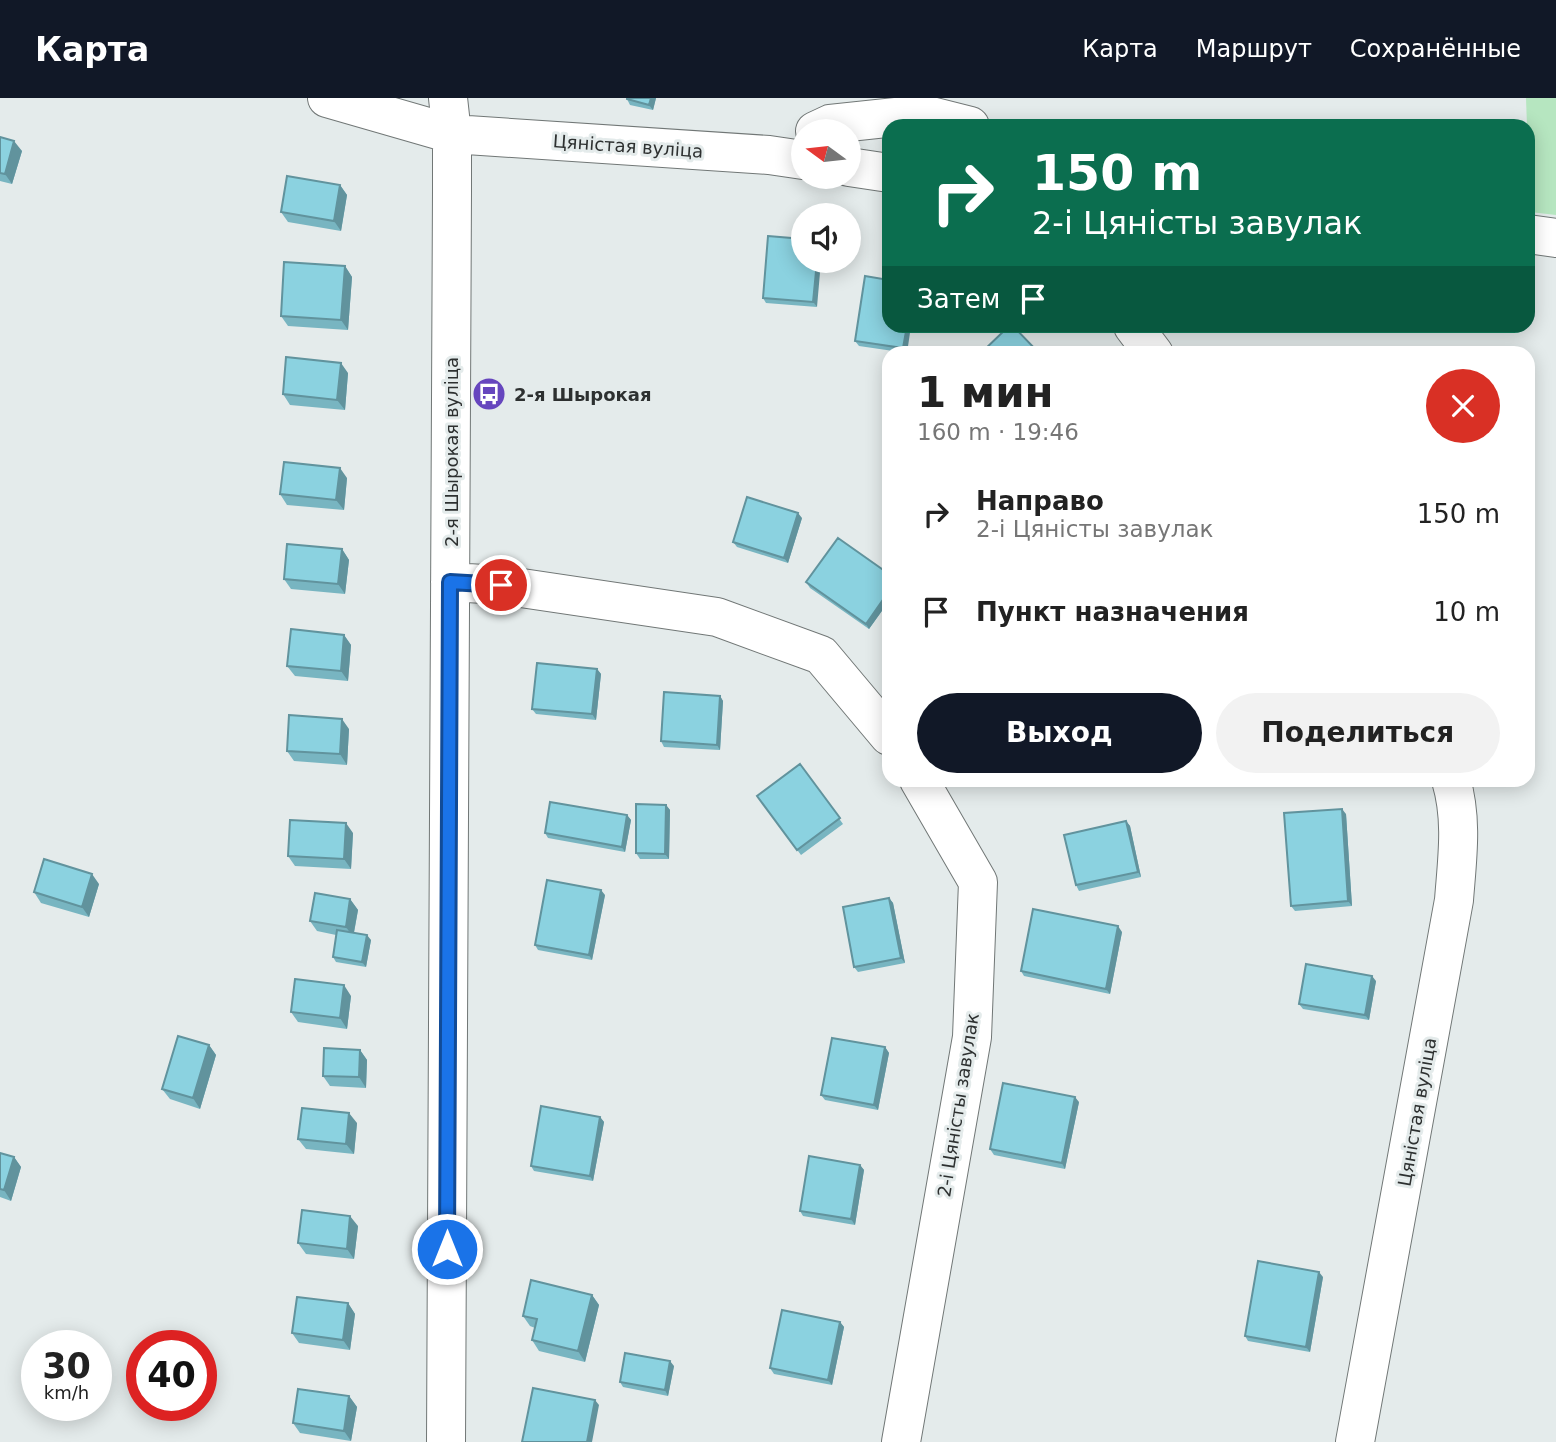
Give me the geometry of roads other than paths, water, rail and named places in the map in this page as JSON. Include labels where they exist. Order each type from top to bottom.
[{"type":"street","name":"Цяністая вуліца","points":[[327,98],[450,116],[786,157]]},
{"type":"street","points":[[861,121],[923,114],[943,119]]},
{"type":"street","name":"2-я Шырокая вуліца","points":[[446,1442],[450,116]]},
{"type":"street","points":[[861,169],[882,172]]},
{"type":"street","points":[[1535,235],[1556,238]]},
{"type":"street","points":[[450,582],[501,585],[717,617],[821,654],[882,728]]},
{"type":"street","name":"2-і Цяністы завулак","points":[[901,1442],[972,1037],[978,882],[923,787]]},
{"type":"street","name":"Цяністая вуліца","points":[[1355,1442],[1454,900],[1459,834],[1457,799],[1453,787]]},
{"type":"place","name":"2-я Шырокая","points":[[489,394]]}]
